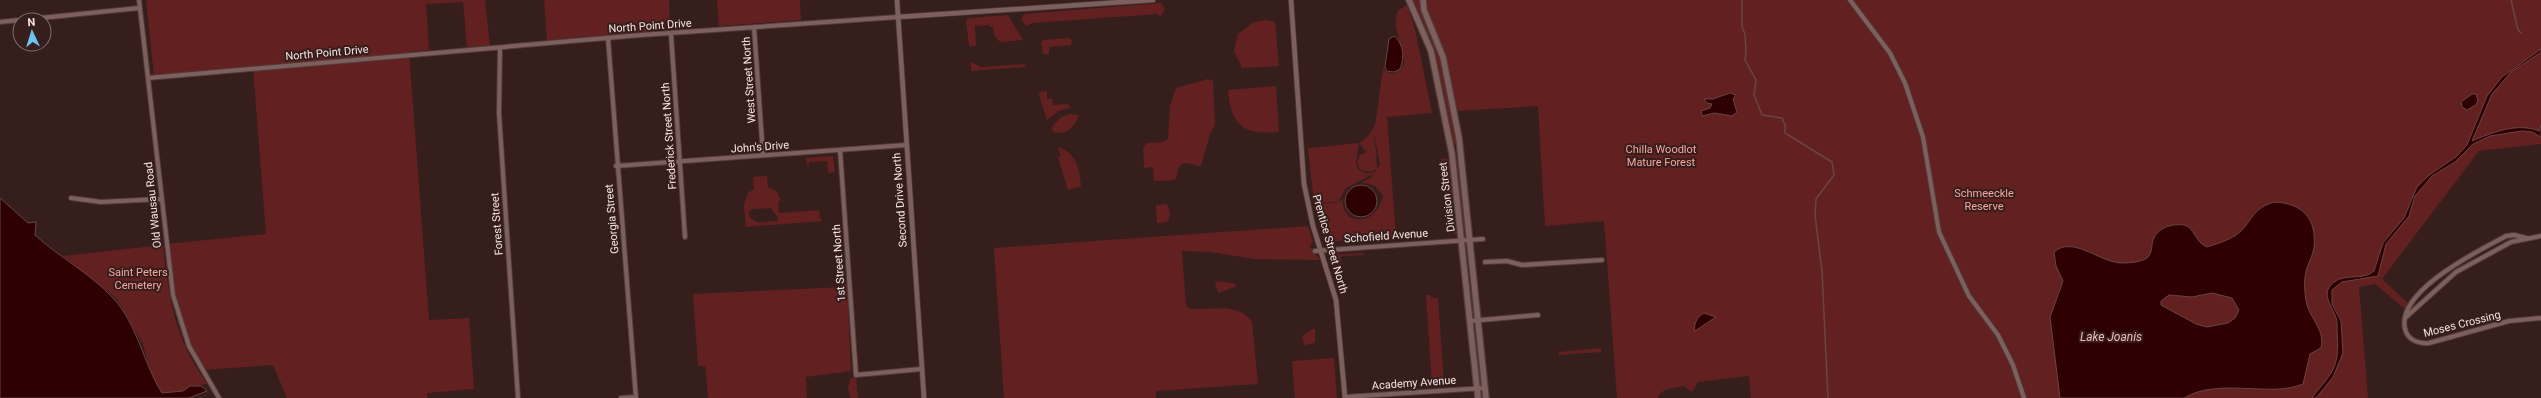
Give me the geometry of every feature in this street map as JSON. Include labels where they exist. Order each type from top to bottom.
[{"type":"main road","name":"Division Street","points":[[1409,0],[1431,51],[1452,154],[1478,398]]},
{"type":"main road","name":"Division Street","points":[[1423,0],[1424,10],[1440,45],[1459,138],[1486,398]]},
{"type":"street","name":"Old Wausau Road","points":[[139,0],[169,277],[177,313],[188,346],[219,398]]},
{"type":"street","name":"Second Drive North","points":[[897,0],[924,398]]},
{"type":"street","name":"North Point Drive","points":[[148,78],[608,38],[898,16],[1153,0]]},
{"type":"street","name":"Prentice Street North","points":[[1291,0],[1304,184],[1313,226],[1322,250],[1338,310],[1345,397]]},
{"type":"street","points":[[1850,0],[1890,53],[1905,83],[1923,137],[1939,232],[1969,296],[1998,335],[2013,365],[2024,398]]},
{"type":"street","points":[[52,17],[139,8]]},
{"type":"street","points":[[0,22],[12,21]]},
{"type":"street","name":"West Street North","points":[[754,27],[763,155]]},
{"type":"street","name":"Frederick Street North","points":[[671,34],[685,237]]},
{"type":"street","name":"Georgia Street","points":[[608,38],[616,166],[636,397]]},
{"type":"street","name":"Forest Street","points":[[500,48],[499,112],[518,398]]},
{"type":"street","name":"John's Drive","points":[[616,166],[906,145]]},
{"type":"street","name":"1st Street North","points":[[840,150],[856,375],[921,369]]},
{"type":"street","points":[[71,198],[101,202],[161,199]]},
{"type":"street","points":[[2405,318],[2410,305],[2450,267],[2506,236],[2514,235],[2526,238]]},
{"type":"street","points":[[2405,318],[2456,272],[2506,245],[2526,238],[2541,236]]},
{"type":"street","name":"Schofield Avenue","points":[[1315,251],[1483,239]]},
{"type":"street","points":[[1485,262],[1507,261],[1522,265],[1602,260]]},
{"type":"street","points":[[1470,321],[1538,314]]},
{"type":"street","name":"Moses Crossing","points":[[2405,318],[2409,336],[2423,344],[2509,321],[2541,318]]},
{"type":"street","name":"Academy Avenue","points":[[1345,397],[1484,388]]},
{"type":"street","points":[[621,398],[636,397]]},
{"type":"green space","points":[[146,0],[485,0],[490,46],[467,47],[463,2],[426,4],[429,50],[409,52],[429,320],[469,318],[474,389],[427,393],[427,398],[287,398],[273,365],[203,370],[186,346],[179,326],[166,244],[266,234],[253,68],[154,77]]},
{"type":"green space","points":[[544,0],[669,0],[670,30],[547,40]]},
{"type":"green space","points":[[717,0],[800,0],[801,20],[719,26]]},
{"type":"green space","points":[[1412,0],[1420,0],[1422,12],[1438,49],[1453,117],[1456,143],[1454,150],[1431,44]]},
{"type":"green space","name":"Schmeeckle Reserve","points":[[1427,0],[2541,0],[2541,144],[2479,151],[2382,279],[2409,304],[2405,309],[2375,284],[2359,287],[2368,398],[1751,398],[1749,376],[1698,382],[1692,392],[1683,386],[1668,389],[1662,392],[1658,398],[1617,398],[1604,221],[1545,226],[1538,106],[1458,111],[1444,54],[1427,7]]},
{"type":"green space","points":[[1161,3],[1165,9],[1160,17],[1158,14],[1032,23],[1026,26],[1021,19],[1024,14]]},
{"type":"green space","points":[[1407,5],[1415,29],[1432,113],[1387,117],[1396,237],[1326,242],[1314,204],[1337,203],[1342,199],[1344,209],[1349,217],[1361,219],[1367,218],[1376,212],[1383,195],[1375,186],[1362,182],[1370,178],[1373,174],[1346,188],[1338,202],[1314,203],[1308,148],[1359,143],[1356,162],[1358,170],[1368,174],[1376,171],[1377,169],[1370,172],[1360,170],[1357,162],[1360,155],[1367,152],[1376,157],[1377,168],[1380,165],[1374,134],[1383,68],[1386,72],[1394,74],[1404,65],[1404,57],[1396,29],[1396,16],[1399,10]]},
{"type":"green space","points":[[1008,15],[1023,40],[1000,42],[994,35],[993,27],[990,27],[989,25],[975,26],[976,46],[969,46],[966,21],[969,18]]},
{"type":"green space","points":[[1266,20],[1275,22],[1279,66],[1242,68],[1234,51],[1238,34],[1254,22]]},
{"type":"green space","points":[[1069,38],[1072,40],[1071,45],[1049,47],[1049,54],[1043,54],[1041,43],[1043,40]]},
{"type":"green space","points":[[971,62],[981,67],[1025,64],[1026,67],[971,71]]},
{"type":"green space","points":[[1208,79],[1213,81],[1215,125],[1210,134],[1201,166],[1184,163],[1179,167],[1175,180],[1154,181],[1153,167],[1144,168],[1143,147],[1147,143],[1163,142],[1168,139],[1170,106],[1176,88]]},
{"type":"green space","points":[[1276,86],[1279,132],[1267,133],[1248,130],[1236,120],[1232,113],[1228,90]]},
{"type":"green space","points":[[1047,91],[1047,99],[1052,99],[1053,105],[1068,104],[1071,108],[1060,110],[1047,120],[1039,95],[1040,92]]},
{"type":"green space","points":[[1069,114],[1079,115],[1072,127],[1066,132],[1053,132],[1052,127],[1061,117]]},
{"type":"green space","points":[[1375,124],[1374,138],[1377,158],[1364,150],[1360,143],[1370,134]]},
{"type":"green space","points":[[1058,147],[1069,153],[1076,162],[1080,174],[1081,186],[1068,190],[1058,157],[1061,156]]},
{"type":"green space","points":[[833,156],[835,172],[828,173],[827,161],[809,162],[808,169],[806,158]]},
{"type":"green space","points":[[1441,159],[1447,159],[1449,162],[1458,232],[1455,235],[1449,224]]},
{"type":"green space","points":[[1456,159],[1459,161],[1465,230],[1463,229]]},
{"type":"green space","points":[[767,176],[768,187],[776,191],[781,200],[778,202],[779,213],[819,210],[820,218],[823,221],[746,227],[744,205],[748,193],[754,189],[753,177]],"holes":[[[771,208],[778,218],[777,221],[757,222],[750,217],[748,212],[753,209]]]},
{"type":"green space","points":[[1166,204],[1170,211],[1168,220],[1167,222],[1157,223],[1156,205]]},
{"type":"green space","points":[[1308,226],[1313,241],[1310,247],[1320,260],[1255,259],[1210,252],[1182,251],[1186,306],[1191,309],[1231,309],[1246,315],[1252,321],[1258,384],[1156,391],[1156,398],[1004,398],[994,248]]},
{"type":"green space","name":"Saint Peters Cemetery","points":[[163,245],[168,285],[177,325],[189,354],[207,384],[190,386],[183,391],[162,393],[151,376],[143,344],[116,298],[63,256]]},
{"type":"green space","points":[[1363,253],[1365,258],[1363,255],[1341,256],[1343,285],[1342,289],[1339,289],[1329,255]]},
{"type":"green space","points":[[1217,281],[1236,284],[1236,286],[1219,293],[1215,285]]},
{"type":"green space","points":[[843,284],[847,284],[851,371],[806,377],[807,398],[708,398],[705,366],[698,366],[693,294],[843,287]]},
{"type":"green space","points":[[1426,295],[1431,295],[1431,298],[1438,298],[1444,383],[1432,384]]},
{"type":"green space","points":[[1315,329],[1315,343],[1304,345],[1302,336]]},
{"type":"green space","points":[[1601,348],[1601,352],[1559,355],[1559,352]]},
{"type":"green space","points":[[1334,358],[1337,398],[1295,398],[1292,361]]},
{"type":"green space","points":[[856,376],[858,398],[850,398],[848,387],[851,378]]},
{"type":"water","points":[[1394,36],[1402,47],[1403,57],[1399,70],[1393,72],[1387,71],[1385,67],[1389,39]]},
{"type":"water","points":[[2541,49],[2541,52],[2511,72],[2492,94],[2472,141],[2496,132],[2513,128],[2539,131],[2541,125],[2541,137],[2532,132],[2522,131],[2490,136],[2473,144],[2455,162],[2432,176],[2415,196],[2409,216],[2386,244],[2378,276],[2342,282],[2332,290],[2332,304],[2341,321],[2343,353],[2333,377],[2316,398],[2312,398],[2333,370],[2337,357],[2337,323],[2327,297],[2329,287],[2339,279],[2365,276],[2374,271],[2383,243],[2404,218],[2417,187],[2428,176],[2457,156],[2467,145],[2487,96],[2502,77]]},
{"type":"water","points":[[1730,93],[1736,95],[1733,99],[1737,112],[1732,116],[1714,113],[1702,116],[1701,111],[1710,108],[1712,104],[1707,103],[1704,99],[1713,99]]},
{"type":"water","points":[[2472,94],[2476,94],[2478,100],[2476,105],[2467,110],[2462,107],[2461,102]]},
{"type":"water","points":[[1358,185],[1364,185],[1373,189],[1377,201],[1373,213],[1364,217],[1358,217],[1349,213],[1345,204],[1345,198],[1349,189]]},
{"type":"water","points":[[0,198],[28,223],[36,222],[35,235],[95,281],[113,298],[129,320],[155,381],[162,393],[183,391],[190,386],[201,386],[207,391],[189,398],[0,398]]},
{"type":"water","name":"Lake Joanis","points":[[2274,202],[2284,203],[2300,209],[2306,214],[2313,229],[2314,248],[2306,273],[2305,291],[2309,311],[2320,331],[2322,342],[2321,348],[2310,354],[2303,384],[2290,388],[2275,389],[2213,389],[2198,392],[2184,398],[2060,398],[2050,317],[2063,281],[2056,266],[2054,252],[2061,248],[2070,247],[2087,251],[2114,262],[2125,263],[2139,261],[2146,259],[2150,255],[2153,240],[2161,229],[2175,225],[2187,226],[2200,242],[2207,247],[2225,241],[2236,235],[2246,226],[2255,213],[2266,205]],"holes":[[[2212,293],[2232,298],[2239,310],[2235,318],[2228,323],[2207,327],[2196,324],[2161,305],[2161,301],[2169,295],[2192,297]]]},
{"type":"water","points":[[1704,313],[1716,317],[1695,331],[1696,320]]},
{"type":"waterway","points":[[1742,0],[1742,27],[1745,34],[1746,51],[1745,60],[1756,80],[1754,95],[1762,115],[1782,118],[1785,125],[1785,133],[1832,162],[1834,175],[1816,199],[1815,215],[1822,271],[1828,398]]},
{"type":"waterway","points":[[2511,0],[2518,30],[2521,33]]},
{"type":"park label","name":"Chilla Woodlot Mature Forest","points":[[1661,155]]}]
